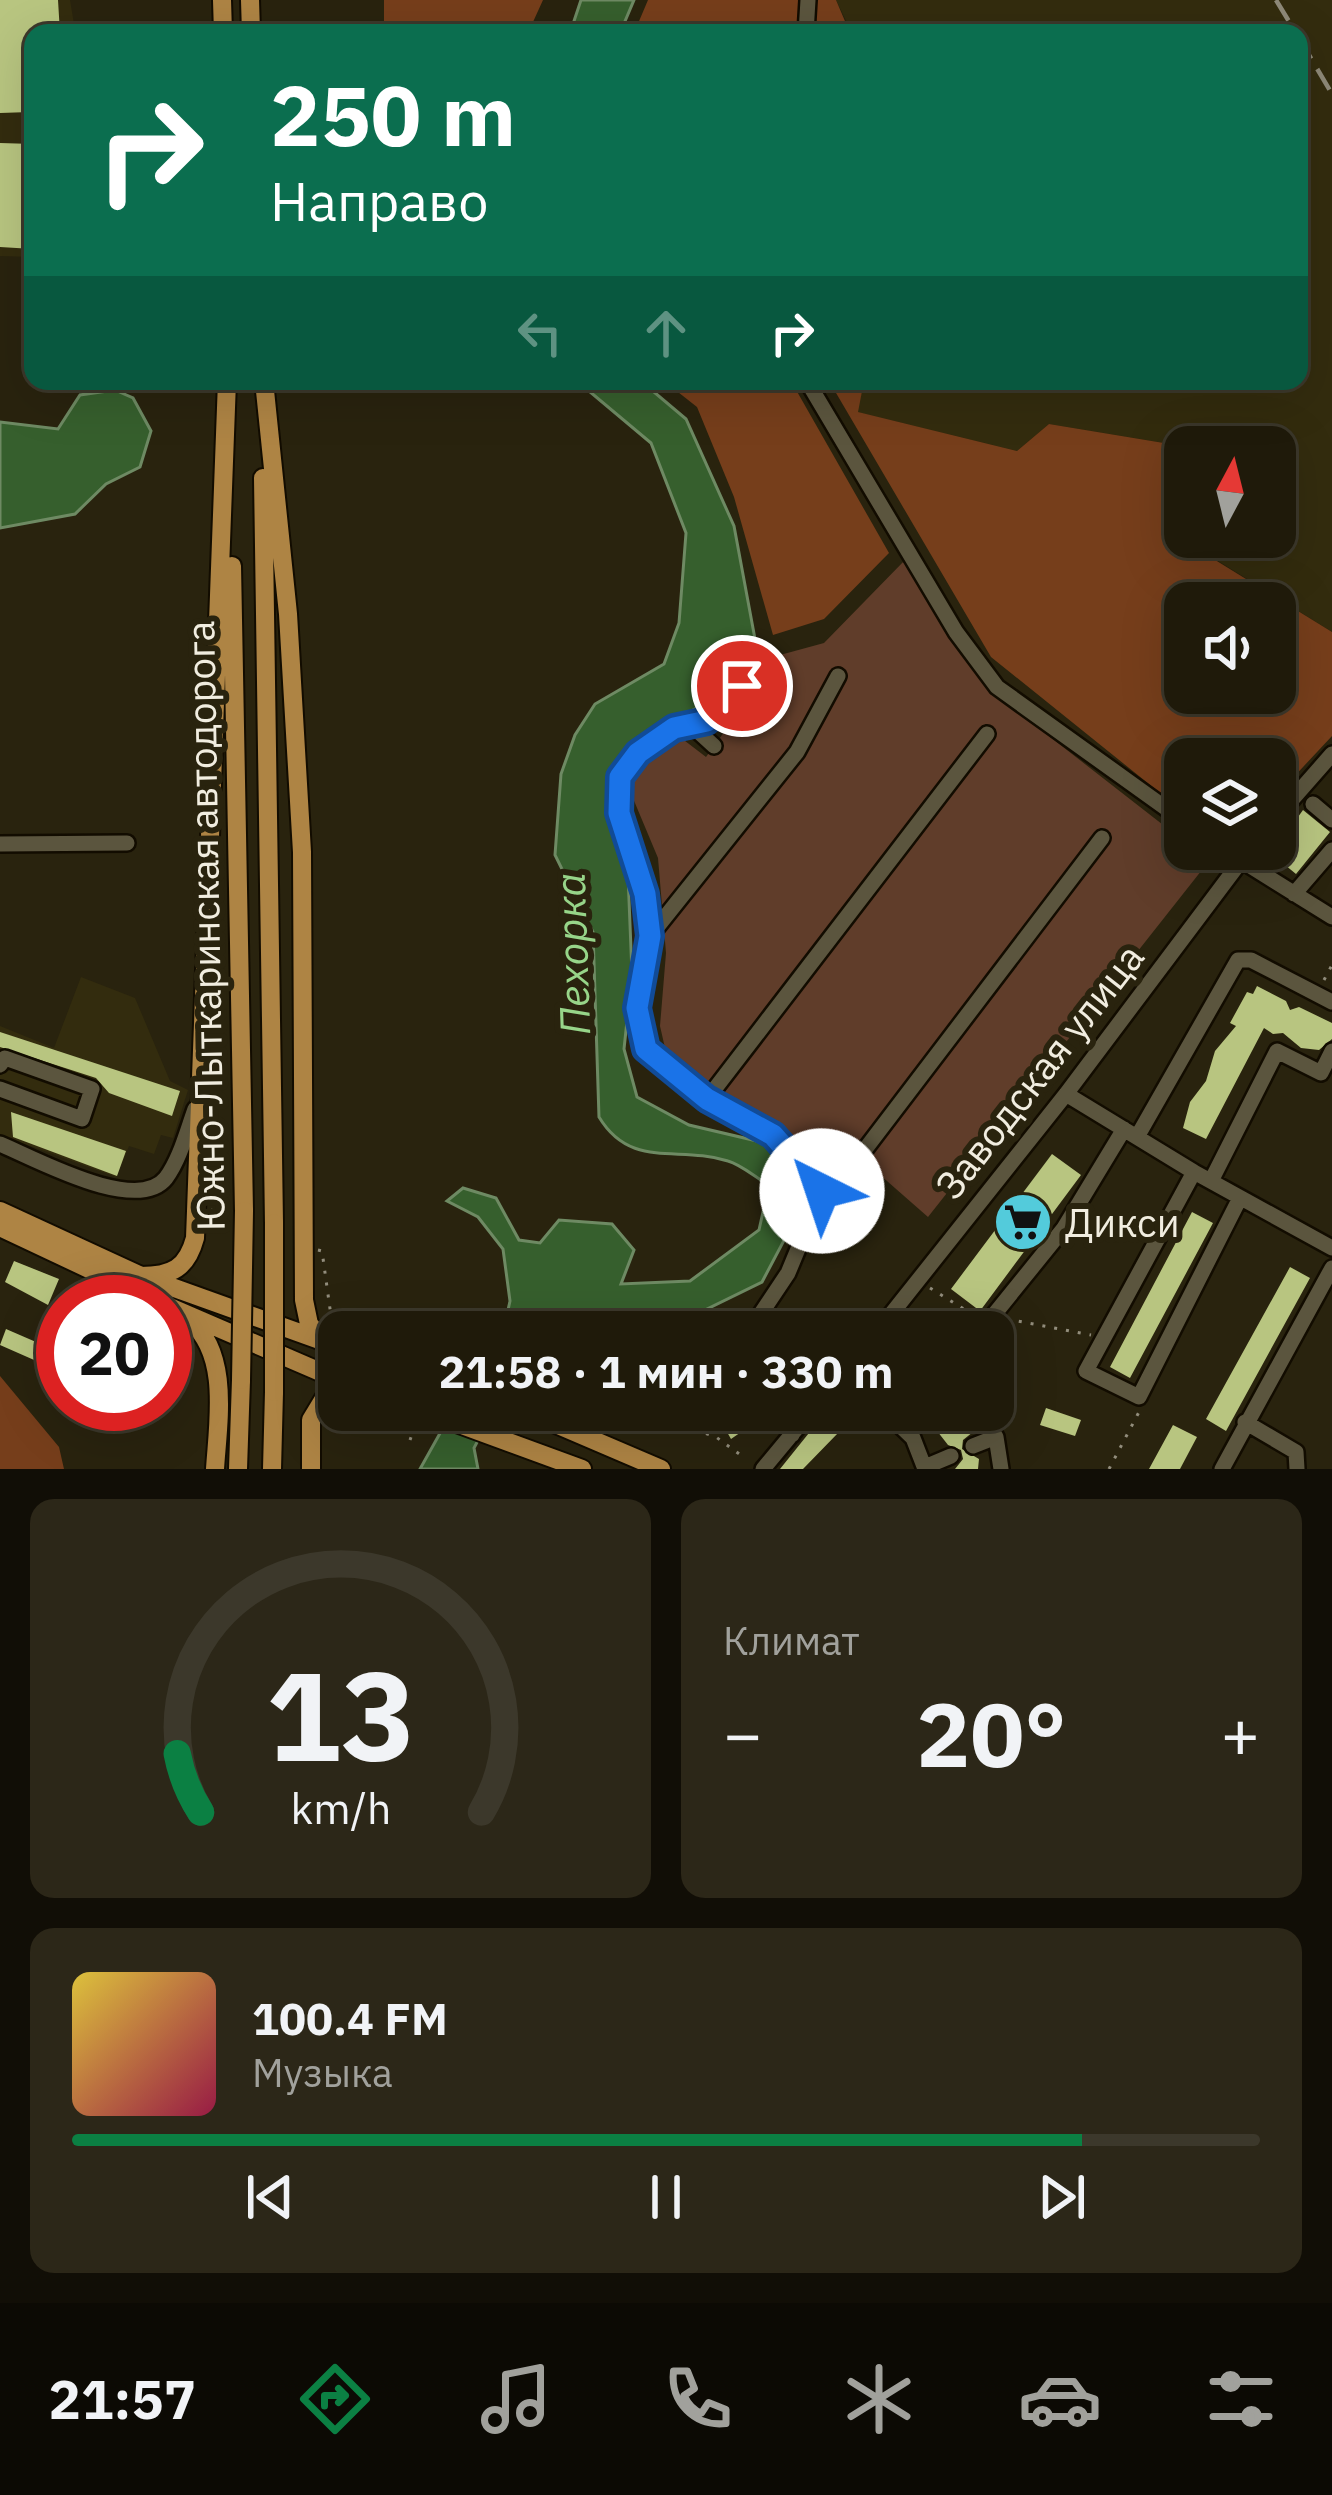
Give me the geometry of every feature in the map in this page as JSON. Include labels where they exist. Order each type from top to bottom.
[{"type":"main road","name":"Южно-Лыткаринская автодорога","points":[[228,390],[244,1211],[238,1469]]},
{"type":"main road","points":[[165,1275],[180,1269],[195,1238],[228,390]]},
{"type":"main road","name":"Южно-Лыткаринская автодорога","points":[[263,390],[274,1223],[272,1469]]},
{"type":"main road","points":[[264,390],[288,614],[302,852],[304,1300],[309,1324],[318,1332]]},
{"type":"main road","points":[[0,1211],[139,1275]]},
{"type":"main road","points":[[0,1227],[101,1275]]},
{"type":"main road","points":[[192,1294],[318,1340]]},
{"type":"main road","points":[[192,1317],[318,1374]]},
{"type":"main road","points":[[192,1324],[205,1334],[215,1366],[215,1469]]},
{"type":"main road","points":[[311,1469],[311,1420],[318,1408]]},
{"type":"main road","points":[[481,1431],[583,1469]]},
{"type":"main road","points":[[572,1431],[661,1469]]},
{"type":"street","points":[[812,390],[956,632],[997,687],[1164,807]]},
{"type":"street","points":[[650,936],[797,752],[838,676]]},
{"type":"street","points":[[742,686],[707,721],[674,728],[638,753],[620,777],[616,791],[619,813],[645,894],[650,936],[637,1008],[646,1049],[707,1099],[773,1135],[822,1191]]},
{"type":"street","points":[[690,724],[715,746]]},
{"type":"street","points":[[707,1099],[987,734]]},
{"type":"street","points":[[1296,795],[1332,754]]},
{"type":"street","points":[[1313,804],[1332,820]]},
{"type":"street","points":[[763,1311],[788,1273],[822,1191],[860,1156],[1102,838]]},
{"type":"street","points":[[0,844],[127,843]]},
{"type":"street","points":[[1294,894],[1332,850]]},
{"type":"street","name":"Заводская улица","points":[[894,1311],[1066,1094],[1234,870]]},
{"type":"street","points":[[1264,870],[1332,917]]},
{"type":"street","points":[[997,1311],[1064,1228],[1131,1133],[1238,960],[1251,960],[1324,998]]},
{"type":"street","points":[[1210,1181],[1277,1051],[1321,1073],[1332,1052]]},
{"type":"street","points":[[0,1065],[4,1058],[92,1089],[82,1119],[0,1089]]},
{"type":"street","points":[[1066,1094],[1332,1248]]},
{"type":"street","points":[[0,1144],[130,1194],[146,1192],[163,1183],[174,1165],[195,1109]]},
{"type":"street","points":[[1194,1172],[1086,1371],[1138,1397],[1240,1198]]},
{"type":"street","points":[[1222,1469],[1332,1268]]},
{"type":"street","points":[[1245,1422],[1296,1452],[1297,1469]]},
{"type":"street","points":[[790,1431],[792,1435]]},
{"type":"street","points":[[763,1469],[795,1431]]},
{"type":"street","points":[[906,1431],[925,1468],[951,1456]]},
{"type":"street","points":[[992,1431],[1001,1469]]},
{"type":"street","points":[[974,1446],[996,1437]]},
{"type":"path","points":[[1324,998],[1332,965]]},
{"type":"path","points":[[1109,1469],[1144,1403]]},
{"type":"path","points":[[699,1431],[716,1437],[746,1459]]},
{"type":"shaded area","points":[[0,0],[70,0],[74,24],[24,24],[24,257],[0,256]]},
{"type":"shaded area","points":[[384,0],[543,0],[532,24],[384,24]]},
{"type":"shaded area","points":[[581,0],[634,0],[624,24],[573,24]]},
{"type":"shaded area","points":[[648,0],[836,0],[846,24],[638,24]]},
{"type":"shaded area","points":[[836,0],[1332,0],[1332,632],[1296,610],[1296,582],[1252,582],[1213,558],[1296,558],[1296,426],[1164,426],[1164,443],[1049,424],[1017,451],[857,412],[862,390],[1308,390],[1308,24],[848,24]]},
{"type":"shaded area","points":[[115,390],[133,398],[151,431],[140,467],[106,484],[75,514],[0,528],[0,422],[58,429],[80,395]]},
{"type":"shaded area","points":[[588,390],[652,390],[686,419],[734,526],[755,639],[730,689],[651,734],[612,779],[614,813],[627,850],[632,974],[624,1049],[637,1097],[689,1125],[774,1145],[796,1176],[799,1212],[762,1282],[703,1311],[507,1311],[503,1249],[478,1217],[447,1201],[463,1188],[496,1198],[519,1240],[540,1243],[559,1220],[612,1224],[634,1250],[621,1284],[690,1281],[759,1230],[769,1185],[728,1161],[657,1153],[626,1144],[599,1117],[593,932],[555,855],[561,774],[575,735],[595,704],[664,664],[679,623],[686,533],[651,443]]},
{"type":"shaded area","points":[[675,390],[796,390],[889,553],[824,619],[773,635],[734,497],[697,407]]},
{"type":"shaded area","points":[[834,390],[862,390],[858,412],[1017,451],[1049,424],[1164,443],[1164,558],[1212,558],[1251,582],[1164,582],[1164,714],[1296,714],[1296,610],[1332,632],[1332,736],[1296,775],[1296,738],[1164,738],[1164,796],[991,657]]},
{"type":"shaded area","points":[[906,559],[995,694],[1164,826],[1164,870],[1202,870],[928,1217],[855,1153],[827,1181],[784,1134],[670,1070],[660,1026],[666,953],[658,858],[627,784],[676,734],[706,757],[780,655],[824,643]]},
{"type":"shaded area","points":[[81,977],[135,998],[170,1081],[188,1090],[173,1138],[161,1135],[154,1154],[129,1146],[116,1177],[0,1135],[0,1026],[54,1048]]},
{"type":"shaded area","points":[[0,1376],[36,1419],[36,1431],[46,1431],[59,1447],[64,1469],[0,1469]]},
{"type":"shaded area","points":[[441,1431],[483,1431],[474,1448],[478,1469],[420,1469]]},
{"type":"building","points":[[0,0],[58,0],[59,24],[24,24],[24,112],[0,113]]},
{"type":"building","points":[[0,143],[24,144],[24,248],[0,247]]},
{"type":"building","points":[[1303,810],[1330,832],[1296,874],[1291,870],[1296,870],[1296,820]]},
{"type":"building","points":[[1257,986],[1286,1001],[1290,1010],[1299,1007],[1332,1023],[1332,1039],[1319,1050],[1301,1048],[1283,1033],[1264,1028],[1206,1139],[1183,1128],[1190,1102],[1206,1081],[1215,1051],[1236,1026],[1230,1023],[1247,992],[1253,994]]},
{"type":"building","points":[[0,1032],[180,1091],[172,1116],[109,1093],[96,1078],[0,1047]]},
{"type":"building","points":[[11,1112],[126,1151],[117,1176],[13,1137]]},
{"type":"building","points":[[1052,1154],[1081,1175],[980,1311],[951,1289]]},
{"type":"building","points":[[1192,1212],[1213,1223],[1130,1378],[1110,1367]]},
{"type":"building","points":[[14,1261],[49,1275],[36,1275],[36,1299],[5,1282]]},
{"type":"building","points":[[1290,1267],[1310,1278],[1226,1431],[1206,1419]]},
{"type":"building","points":[[6,1329],[36,1342],[36,1361],[0,1345]]},
{"type":"building","points":[[1046,1408],[1081,1420],[1075,1436],[1040,1425]]},
{"type":"building","points":[[1173,1425],[1197,1437],[1180,1469],[1149,1469]]},
{"type":"building","points":[[811,1431],[838,1433],[803,1469],[780,1469]]},
{"type":"building","points":[[937,1431],[972,1431],[962,1449],[979,1459],[978,1469],[955,1469],[963,1459],[961,1450],[948,1445]]},
{"type":"railway","points":[[1276,0],[1291,24]]},
{"type":"railway","points":[[1308,53],[1332,94]]},
{"type":"place","name":"Дикси","points":[[1023,1222]]},
{"type":"route","points":[[742,686],[707,721],[674,728],[638,753],[620,777],[616,791],[619,813],[645,894],[650,936],[637,1008],[646,1049],[707,1099],[773,1135],[822,1191]]},
{"type":"water label","name":"Пехорка","points":[[572,954]]}]
